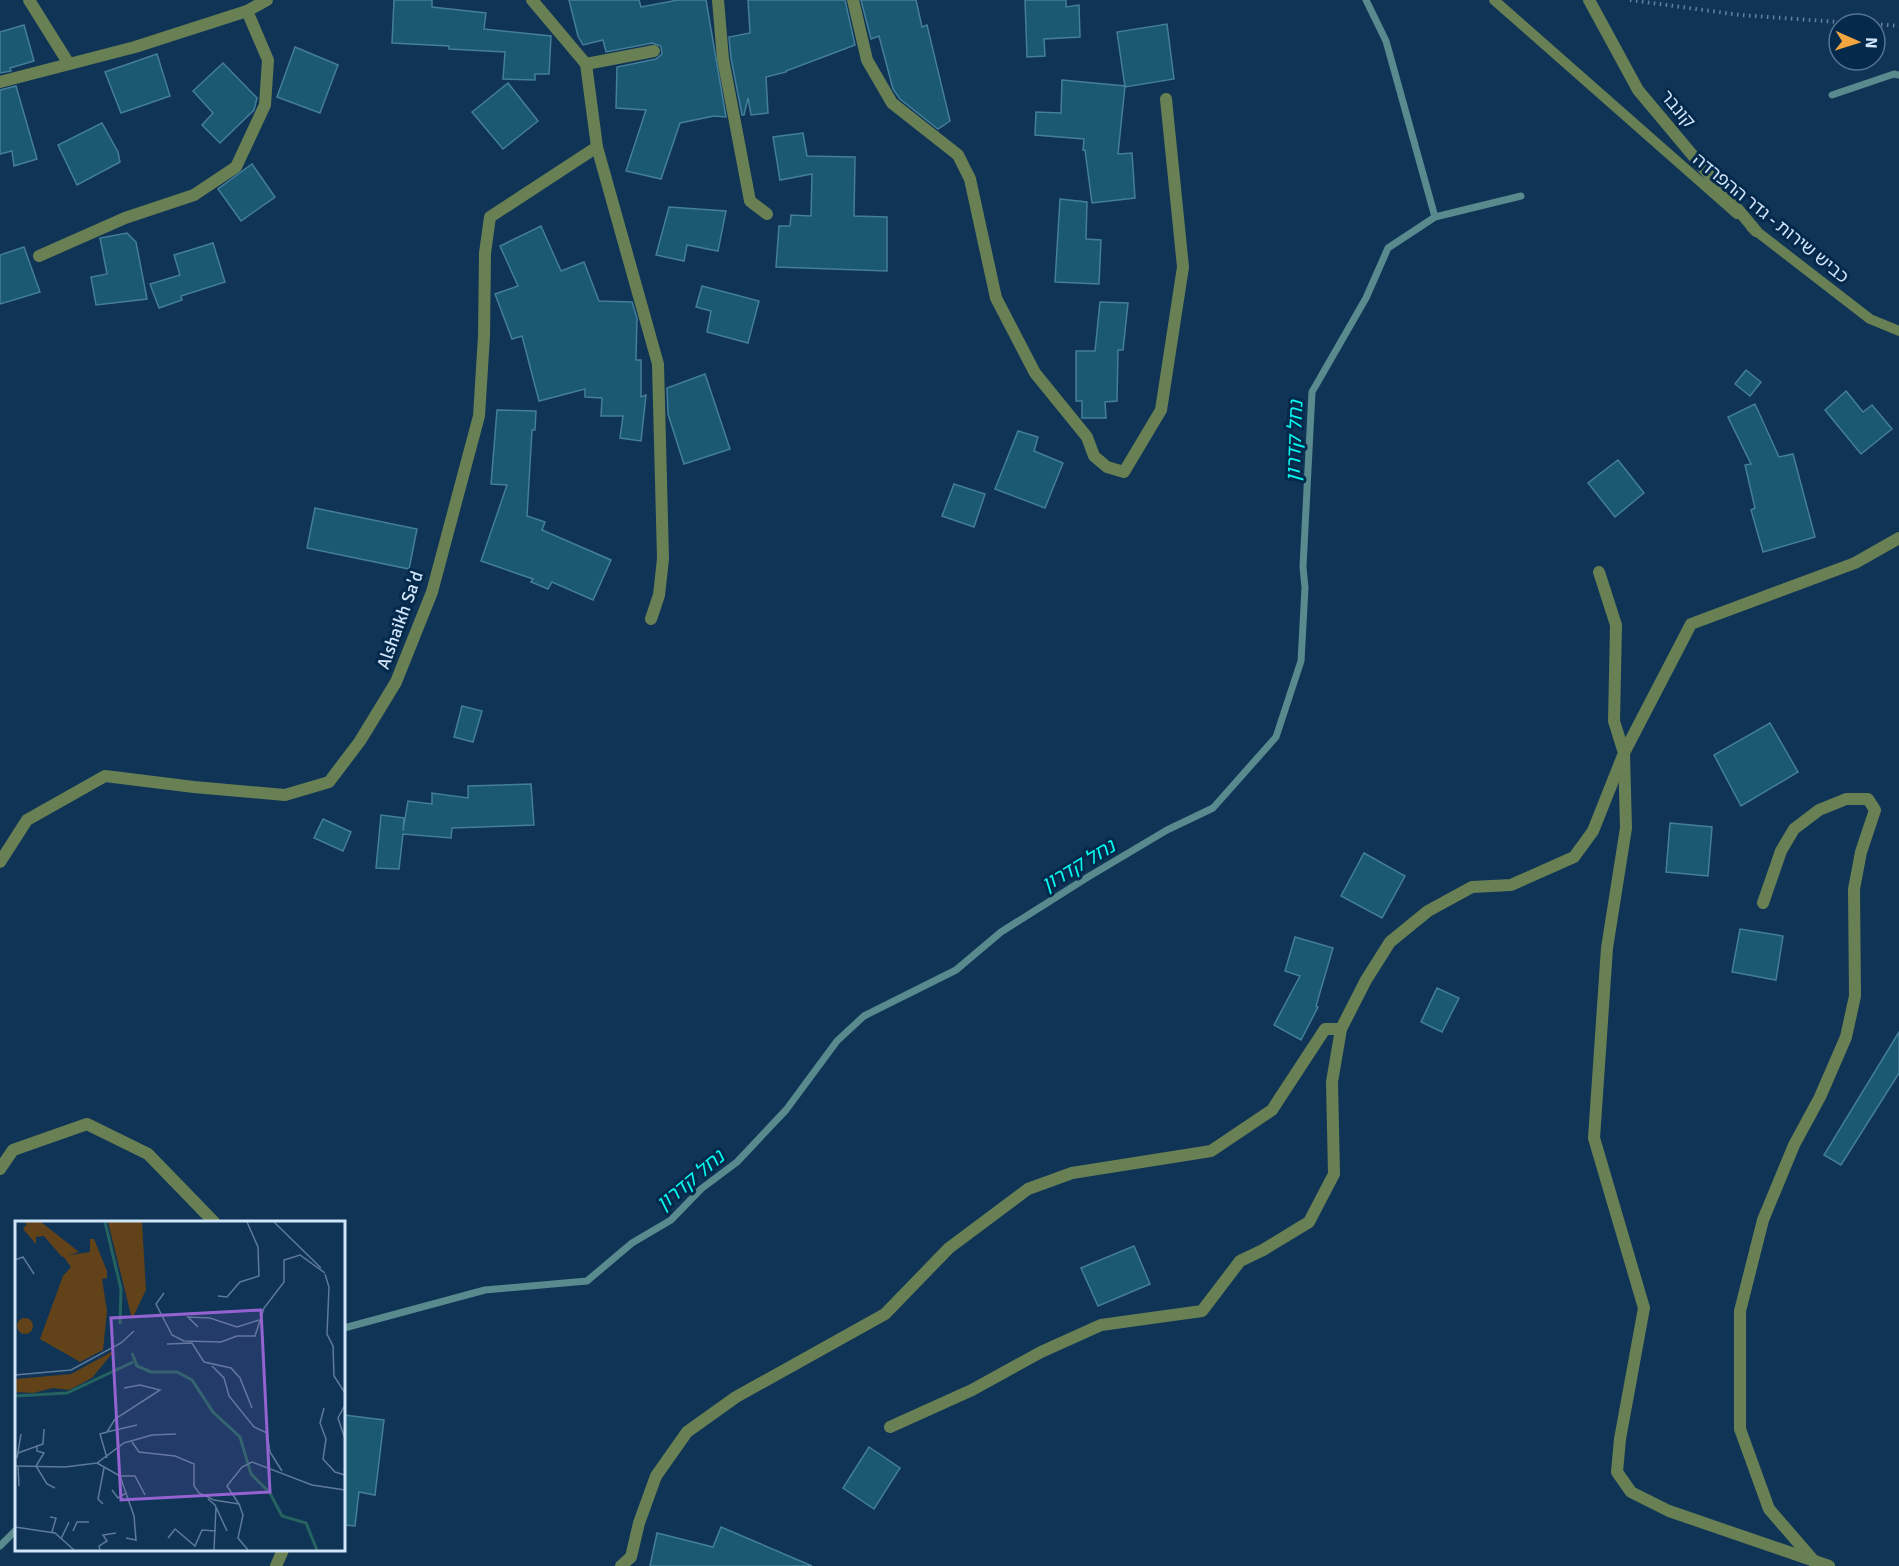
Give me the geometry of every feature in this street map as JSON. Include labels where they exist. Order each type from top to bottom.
[{"type":"street","points":[[29,0],[69,64]]},
{"type":"street","points":[[0,82],[135,47],[247,11],[267,0]]},
{"type":"street","points":[[532,0],[586,64],[597,147],[658,364],[663,559],[659,595],[651,619]]},
{"type":"street","points":[[718,0],[723,59],[750,201],[767,214]]},
{"type":"street","points":[[853,0],[867,60],[892,103],[958,155],[970,179],[996,298],[1035,372],[1087,437],[1094,456],[1107,467],[1124,472],[1161,410],[1183,267],[1166,99]]},
{"type":"street","name":"קונבר","points":[[1589,0],[1638,90],[1756,231]]},
{"type":"street","points":[[39,256],[126,218],[195,195],[236,167],[266,105],[268,60],[247,11]]},
{"type":"street","points":[[586,64],[654,51]]},
{"type":"street","name":"Alshaikh Sa'd","points":[[0,862],[27,820],[105,776],[285,795],[329,782],[360,741],[396,682],[432,592],[479,416],[484,336],[484,253],[490,217],[597,147]]},
{"type":"street","points":[[890,1427],[972,1390],[1041,1352],[1101,1325],[1202,1311],[1240,1261],[1310,1222],[1334,1174],[1332,1082],[1341,1029],[1366,980],[1390,942],[1428,911],[1472,887],[1511,885],[1574,857],[1593,831],[1624,753],[1690,624],[1855,563],[1899,538]]},
{"type":"street","points":[[1599,572],[1616,625],[1614,721],[1624,753],[1626,828],[1607,948],[1594,1138],[1644,1308],[1620,1439],[1617,1472],[1630,1492],[1669,1511],[1829,1566]]},
{"type":"street","points":[[1763,903],[1781,851],[1794,829],[1820,810],[1846,799],[1868,799],[1875,810],[1861,852],[1854,889],[1855,996],[1846,1037],[1820,1097],[1794,1145],[1763,1220],[1740,1311],[1740,1429],[1769,1509],[1815,1562]]},
{"type":"street","points":[[621,1566],[632,1557],[639,1523],[656,1476],[687,1432],[736,1397],[885,1314],[949,1248],[1028,1189],[1072,1173],[1210,1151],[1272,1110],[1324,1029],[1341,1029]]},
{"type":"street","points":[[0,1169],[14,1150],[87,1124],[148,1154],[213,1221]]},
{"type":"street","points":[[276,1566],[283,1551]]},
{"type":"lane","name":"כביש שירות - גדר ההפרדה","points":[[1494,0],[1756,231],[1870,319],[1899,331]]},
{"type":"path","points":[[1630,0],[1740,15],[1827,21]]},
{"type":"building","points":[[394,0],[432,0],[432,7],[486,13],[484,29],[551,36],[549,74],[535,74],[535,80],[503,79],[505,52],[392,43]]},
{"type":"building","points":[[569,0],[639,0],[641,7],[678,0],[706,0],[726,117],[714,116],[680,123],[661,179],[626,171],[646,110],[616,108],[617,67],[656,59],[662,54],[661,46],[652,43],[606,52],[603,40],[583,45],[578,36]]},
{"type":"building","points":[[748,0],[845,0],[855,45],[786,72],[766,77],[768,113],[751,115],[748,98],[744,115],[742,115],[729,37],[750,33]]},
{"type":"building","points":[[861,0],[916,0],[922,27],[927,25],[950,121],[938,129],[900,99],[893,89],[879,36],[871,39]]},
{"type":"building","points":[[1025,0],[1066,0],[1066,7],[1079,5],[1080,37],[1044,39],[1045,56],[1027,57]]},
{"type":"building","points":[[1167,24],[1174,79],[1125,87],[1117,32]]},
{"type":"building","points":[[24,25],[34,61],[0,73],[0,32]]},
{"type":"building","points":[[295,47],[338,65],[320,113],[277,97]]},
{"type":"building","points":[[157,54],[170,96],[121,113],[105,72]]},
{"type":"building","points":[[223,63],[257,98],[254,110],[220,143],[202,125],[213,113],[193,91]]},
{"type":"building","points":[[1062,80],[1125,86],[1118,154],[1132,153],[1135,198],[1092,203],[1085,150],[1083,150],[1084,139],[1035,135],[1036,112],[1061,113]]},
{"type":"building","points":[[508,83],[538,121],[503,149],[472,112]]},
{"type":"building","points":[[16,86],[37,159],[14,166],[12,151],[0,154],[0,90]]},
{"type":"building","points":[[102,123],[118,152],[120,162],[77,185],[58,145]]},
{"type":"building","points":[[803,133],[807,156],[855,157],[854,216],[887,217],[887,271],[776,267],[779,226],[790,226],[791,215],[811,216],[812,174],[780,180],[773,137]]},
{"type":"building","points":[[252,164],[275,197],[241,221],[218,189]]},
{"type":"building","points":[[1060,199],[1087,202],[1086,239],[1101,240],[1099,284],[1055,282]]},
{"type":"building","points":[[669,207],[726,211],[718,251],[687,245],[684,261],[656,255]]},
{"type":"building","points":[[541,226],[561,271],[584,262],[599,301],[632,302],[637,318],[636,360],[641,360],[641,397],[646,395],[641,441],[620,438],[623,416],[601,416],[602,398],[585,397],[585,389],[539,401],[522,336],[512,339],[495,294],[518,286],[500,246]]},
{"type":"building","points":[[127,233],[136,242],[147,299],[96,305],[91,277],[107,274],[100,238]]},
{"type":"building","points":[[213,243],[225,282],[181,296],[182,300],[159,308],[150,284],[180,275],[174,255]]},
{"type":"building","points":[[24,247],[40,292],[0,304],[0,255]]},
{"type":"building","points":[[702,286],[759,301],[748,343],[707,332],[711,311],[696,307]]},
{"type":"building","points":[[1100,302],[1128,303],[1123,350],[1118,350],[1117,401],[1105,402],[1106,418],[1082,418],[1082,401],[1076,401],[1076,351],[1095,351]]},
{"type":"building","points":[[1746,370],[1761,382],[1750,396],[1735,384]]},
{"type":"building","points":[[705,374],[730,449],[684,464],[668,414],[667,388]]},
{"type":"building","points":[[1846,391],[1863,412],[1872,405],[1892,429],[1861,454],[1825,410]]},
{"type":"building","points":[[1755,404],[1779,457],[1793,454],[1815,537],[1763,552],[1751,510],[1755,508],[1745,465],[1751,464],[1728,417]]},
{"type":"building","points":[[497,410],[536,411],[535,430],[532,430],[527,516],[545,522],[542,530],[611,560],[593,600],[552,582],[548,589],[531,582],[533,579],[481,561],[507,485],[491,484]]},
{"type":"building","points":[[1018,431],[1038,437],[1034,451],[1063,463],[1045,508],[995,489]]},
{"type":"building","points":[[1618,460],[1644,493],[1615,517],[1588,483]]},
{"type":"building","points":[[954,484],[985,494],[974,527],[942,516]]},
{"type":"building","points":[[315,508],[417,529],[409,569],[307,548]]},
{"type":"building","points":[[462,706],[482,711],[473,742],[454,737]]},
{"type":"building","points":[[1770,723],[1798,772],[1741,806],[1714,755]]},
{"type":"building","points":[[531,784],[534,825],[452,828],[451,838],[403,834],[399,869],[376,868],[381,815],[404,818],[403,831],[408,801],[432,804],[432,793],[468,798],[468,786]]},
{"type":"building","points":[[323,819],[351,832],[343,851],[314,838]]},
{"type":"building","points":[[1670,823],[1712,827],[1708,876],[1666,872]]},
{"type":"building","points":[[1364,853],[1405,876],[1382,918],[1341,896]]},
{"type":"building","points":[[1740,929],[1783,936],[1776,980],[1732,972]]},
{"type":"building","points":[[1295,937],[1333,948],[1316,1006],[1318,1007],[1301,1040],[1274,1025],[1300,976],[1285,971]]},
{"type":"building","points":[[1437,988],[1459,998],[1442,1032],[1421,1022]]},
{"type":"building","points":[[1899,1032],[1899,1073],[1841,1165],[1824,1155]]},
{"type":"building","points":[[1134,1246],[1150,1284],[1098,1306],[1081,1268]]},
{"type":"building","points":[[345,1415],[384,1420],[375,1495],[359,1492],[355,1526],[345,1525]]},
{"type":"building","points":[[869,1447],[900,1468],[874,1509],[843,1488]]},
{"type":"building","points":[[721,1527],[812,1566],[650,1566],[657,1533],[713,1547]]},
{"type":"waterway","points":[[1366,0],[1386,41],[1435,217]]},
{"type":"waterway","name":"נחל קדרון","points":[[1832,95],[1894,74],[1899,75]]},
{"type":"waterway","name":"נחל קדרון","points":[[345,1328],[485,1290],[587,1281],[632,1243],[671,1220],[701,1189],[737,1162],[786,1110],[837,1041],[864,1016],[956,970],[1001,932],[1088,877],[1167,830],[1213,808],[1276,737],[1301,661],[1305,588],[1303,567],[1312,392],[1366,298],[1388,248],[1435,217],[1521,196]]},
{"type":"waterway","name":"נחל קדרון","points":[[0,1546],[15,1531]]}]
